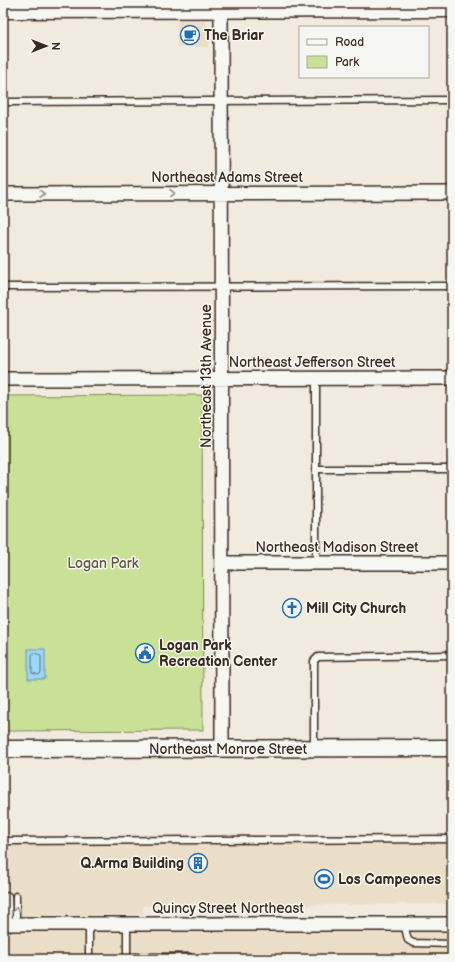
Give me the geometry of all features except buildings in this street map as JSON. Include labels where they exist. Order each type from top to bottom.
[{"type":"street","points":[[3,10],[221,6],[452,9]]},
{"type":"street","name":"Northeast 13th Avenue","points":[[221,6],[222,749]]},
{"type":"street","name":"Northeast Adams Street","points":[[3,194],[452,193]]},
{"type":"street","name":"Northeast Jefferson Street","points":[[3,379],[452,378]]},
{"type":"street","name":"Northeast Madison Street","points":[[222,563],[452,563]]},
{"type":"street","name":"Northeast Monroe Street","points":[[3,749],[452,748]]},
{"type":"street","name":"Quincy Street Northeast","points":[[9,924],[452,924]]},
{"type":"lane","points":[[3,102],[452,100]]},
{"type":"lane","points":[[3,287],[452,286]]},
{"type":"lane","points":[[316,378],[316,563]]},
{"type":"lane","points":[[316,469],[452,469]]},
{"type":"lane","points":[[314,749],[314,661],[318,656],[452,655]]},
{"type":"lane","points":[[3,841],[452,839]]},
{"type":"lane","points":[[8,896],[9,924]]},
{"type":"lane","points":[[9,924],[16,896]]},
{"type":"lane","points":[[89,924],[89,959]]},
{"type":"lane","points":[[126,924],[127,958],[189,957],[189,959]]},
{"type":"lane","points":[[404,924],[408,940],[414,943],[452,944]]},
{"type":"shaded area","points":[[177,20],[204,21],[209,26],[209,47],[177,47]]},
{"type":"shaded area","points":[[452,841],[452,909],[450,909],[447,904],[143,906],[143,915],[3,915],[3,843]]},
{"type":"shaded area","points":[[3,932],[452,932],[452,959],[3,959]]},
{"type":"green space","name":"Logan Park","points":[[202,395],[203,730],[3,731],[3,396]]},
{"type":"water","points":[[28,649],[45,649],[45,679],[28,679]]},
{"type":"place","name":"The Briar","points":[[190,35]]},
{"type":"place","name":"Mill City Church","points":[[292,608]]},
{"type":"place","name":"Logan Park Recreation Center","points":[[145,653]]},
{"type":"place","name":"Q.Arma Building","points":[[198,863]]},
{"type":"place","name":"Los Campeones","points":[[324,879]]}]
